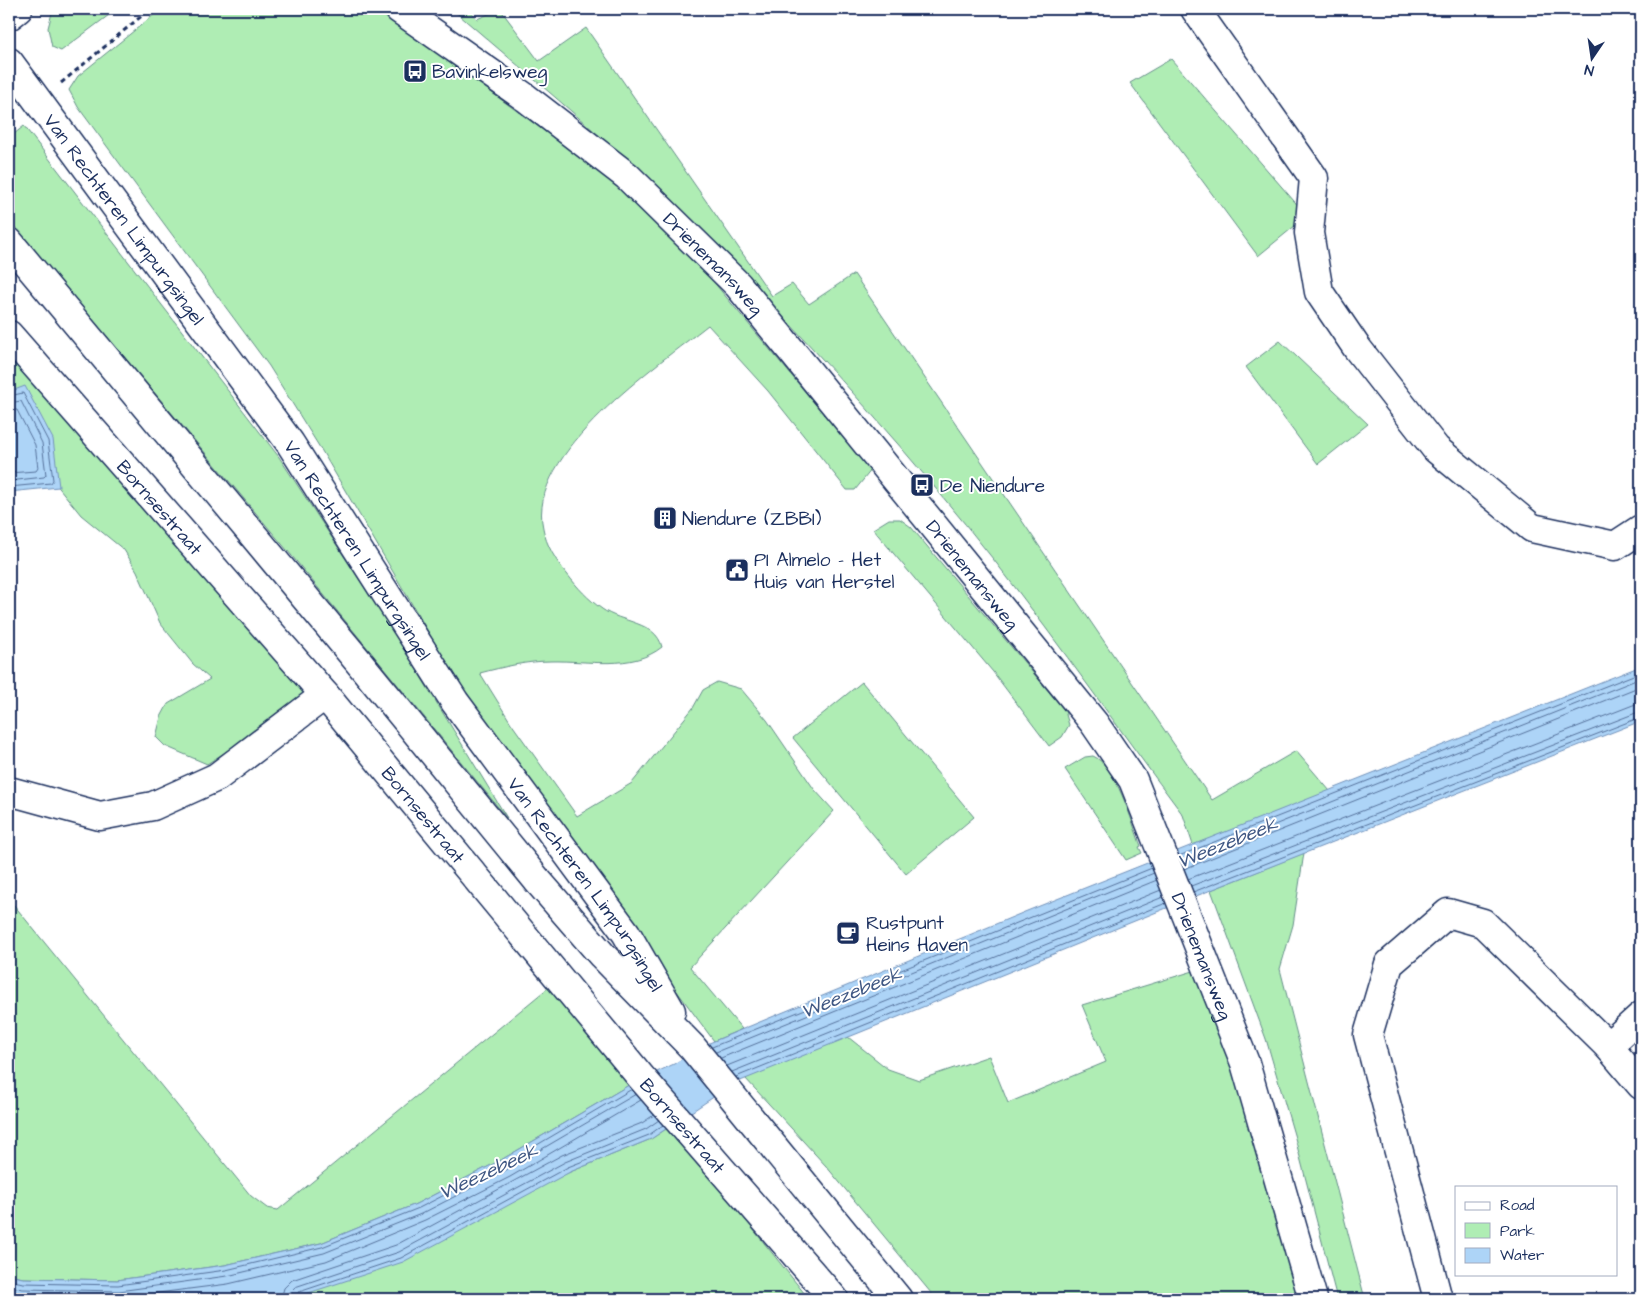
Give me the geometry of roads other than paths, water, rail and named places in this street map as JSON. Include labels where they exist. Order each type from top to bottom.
[{"type":"street","points":[[9,16],[18,9]]},
{"type":"street","name":"Drienemansweg","points":[[399,9],[526,98],[627,176],[738,285],[1094,723],[1133,780],[1245,1063],[1313,1299]]},
{"type":"street","points":[[1195,9],[1314,178],[1309,233],[1319,292],[1356,348],[1436,450],[1532,528],[1614,546],[1641,529]]},
{"type":"street","name":"Van Rechteren Limpurgsingel","points":[[9,62],[40,101],[290,443],[455,702],[626,933],[692,1047]]},
{"type":"street","name":"Van Rechteren Limpurgsingel","points":[[9,242],[358,661],[537,880],[602,954],[692,1047],[898,1299]]},
{"type":"street","name":"Bornsestraat","points":[[9,334],[325,695],[640,1076],[834,1299]]},
{"type":"street","points":[[9,792],[100,816],[153,806],[217,777],[325,695]]},
{"type":"street","points":[[1438,1299],[1368,1035],[1389,964],[1448,913],[1483,923],[1608,1046],[1641,1085]]},
{"type":"street","points":[[1608,1046],[1641,1016]]},
{"type":"water","points":[[25,386],[53,439],[59,487],[9,492],[9,392]]},
{"type":"water","name":"Weezebeek","points":[[1641,666],[1641,721],[1211,890],[733,1084],[651,1139],[570,1172],[403,1262],[290,1299],[9,1299],[9,1275],[23,1278],[117,1280],[225,1265],[321,1243],[416,1204],[501,1160],[629,1085],[674,1064],[702,1046],[1027,911]]},
{"type":"place","name":"Bavinkelsweg","points":[[415,71]]},
{"type":"place","name":"De Niendure","points":[[922,485]]},
{"type":"place","name":"Niendure (ZBBI)","points":[[665,518]]},
{"type":"place","name":"PI Almelo - Het Huis van Herstel","points":[[737,570]]},
{"type":"place","name":"Rustpunt Heins Haven","points":[[848,933]]}]
